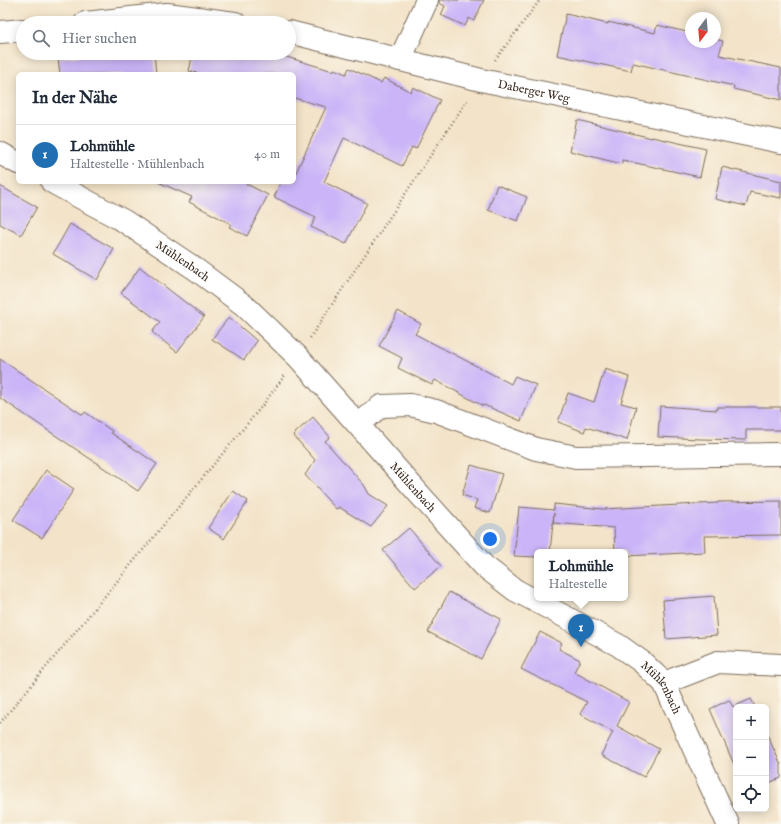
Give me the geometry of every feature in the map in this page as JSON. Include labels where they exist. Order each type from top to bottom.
[{"type":"street","points":[[400,60],[427,0]]},
{"type":"street","points":[[150,16],[168,14],[183,16]]},
{"type":"street","points":[[0,32],[16,31]]},
{"type":"street","name":"Daberger Weg","points":[[296,34],[481,80],[781,142]]},
{"type":"street","points":[[0,153],[16,162]]},
{"type":"street","name":"Mühlenbach","points":[[56,184],[124,221],[194,268],[245,306],[298,357],[484,566],[515,590],[534,600]]},
{"type":"street","points":[[359,424],[381,406],[410,405],[436,411],[536,449],[576,457],[781,454]]},
{"type":"street","name":"Mühlenbach","points":[[535,601],[618,646],[642,662],[664,683],[728,824]]},
{"type":"street","points":[[664,683],[718,662],[781,665]]},
{"type":"building","points":[[439,0],[484,0],[474,21],[469,18],[465,26],[441,15],[445,6],[439,3]]},
{"type":"building","points":[[566,14],[655,33],[657,25],[685,32],[685,48],[721,48],[719,55],[781,68],[781,100],[733,89],[734,86],[633,63],[631,71],[557,55]]},
{"type":"building","points":[[58,60],[155,60],[156,72],[60,72]]},
{"type":"building","points":[[191,60],[296,60],[333,71],[334,69],[346,74],[349,68],[381,83],[384,78],[411,92],[413,87],[440,100],[416,149],[412,147],[402,166],[344,138],[324,182],[367,203],[346,244],[311,227],[316,217],[274,197],[280,184],[296,184],[296,173],[326,107],[296,99],[296,72],[189,71]]},
{"type":"building","points":[[577,120],[706,149],[700,177],[622,160],[622,164],[570,151]]},
{"type":"building","points":[[722,167],[781,181],[781,198],[750,192],[746,206],[715,199]]},
{"type":"building","points":[[163,184],[247,184],[268,195],[247,236],[229,227],[231,224],[189,202],[192,197]]},
{"type":"building","points":[[497,185],[527,197],[518,221],[488,210]]},
{"type":"building","points":[[0,186],[37,207],[21,235],[0,224]]},
{"type":"building","points":[[70,224],[114,249],[97,280],[53,254]]},
{"type":"building","points":[[140,267],[204,317],[177,352],[152,332],[160,322],[121,293]]},
{"type":"building","points":[[398,311],[421,324],[415,334],[511,384],[515,376],[536,385],[521,421],[484,405],[483,406],[435,380],[432,385],[398,368],[402,358],[379,346]]},
{"type":"building","points":[[229,317],[257,341],[244,360],[212,339]]},
{"type":"building","points":[[0,359],[83,415],[85,412],[112,431],[111,433],[157,464],[138,491],[0,398]]},
{"type":"building","points":[[605,369],[629,377],[621,403],[636,407],[627,440],[586,427],[584,432],[558,422],[568,393],[594,402]]},
{"type":"building","points":[[660,406],[717,410],[717,407],[781,407],[781,430],[746,430],[746,440],[658,437]]},
{"type":"building","points":[[313,417],[330,437],[325,441],[364,485],[369,494],[388,506],[371,527],[339,507],[336,509],[305,475],[315,460],[293,435]]},
{"type":"building","points":[[471,465],[502,474],[490,513],[474,508],[477,500],[462,495]]},
{"type":"building","points":[[46,470],[74,489],[42,538],[13,520]]},
{"type":"building","points":[[233,491],[248,501],[224,539],[208,528]]},
{"type":"building","points":[[781,501],[781,535],[704,536],[705,552],[628,556],[628,549],[615,549],[614,528],[553,523],[554,513],[550,549],[534,549],[534,557],[514,556],[519,507],[554,510],[554,504],[603,509],[718,502]]},
{"type":"building","points":[[409,528],[441,566],[415,588],[383,550]]},
{"type":"building","points":[[449,592],[501,619],[481,659],[428,632]]},
{"type":"building","points":[[714,596],[717,635],[666,639],[663,600]]},
{"type":"building","points":[[540,632],[562,643],[559,649],[580,660],[574,672],[629,702],[617,726],[659,749],[644,777],[601,755],[613,732],[580,714],[587,702],[521,669]]},
{"type":"building","points":[[751,699],[754,704],[740,704]]},
{"type":"building","points":[[729,700],[733,707],[733,762],[710,709]]},
{"type":"building","points":[[769,739],[781,765],[781,778],[769,783]]},
{"type":"place","name":"Lohmühle","points":[[581,647]]}]
